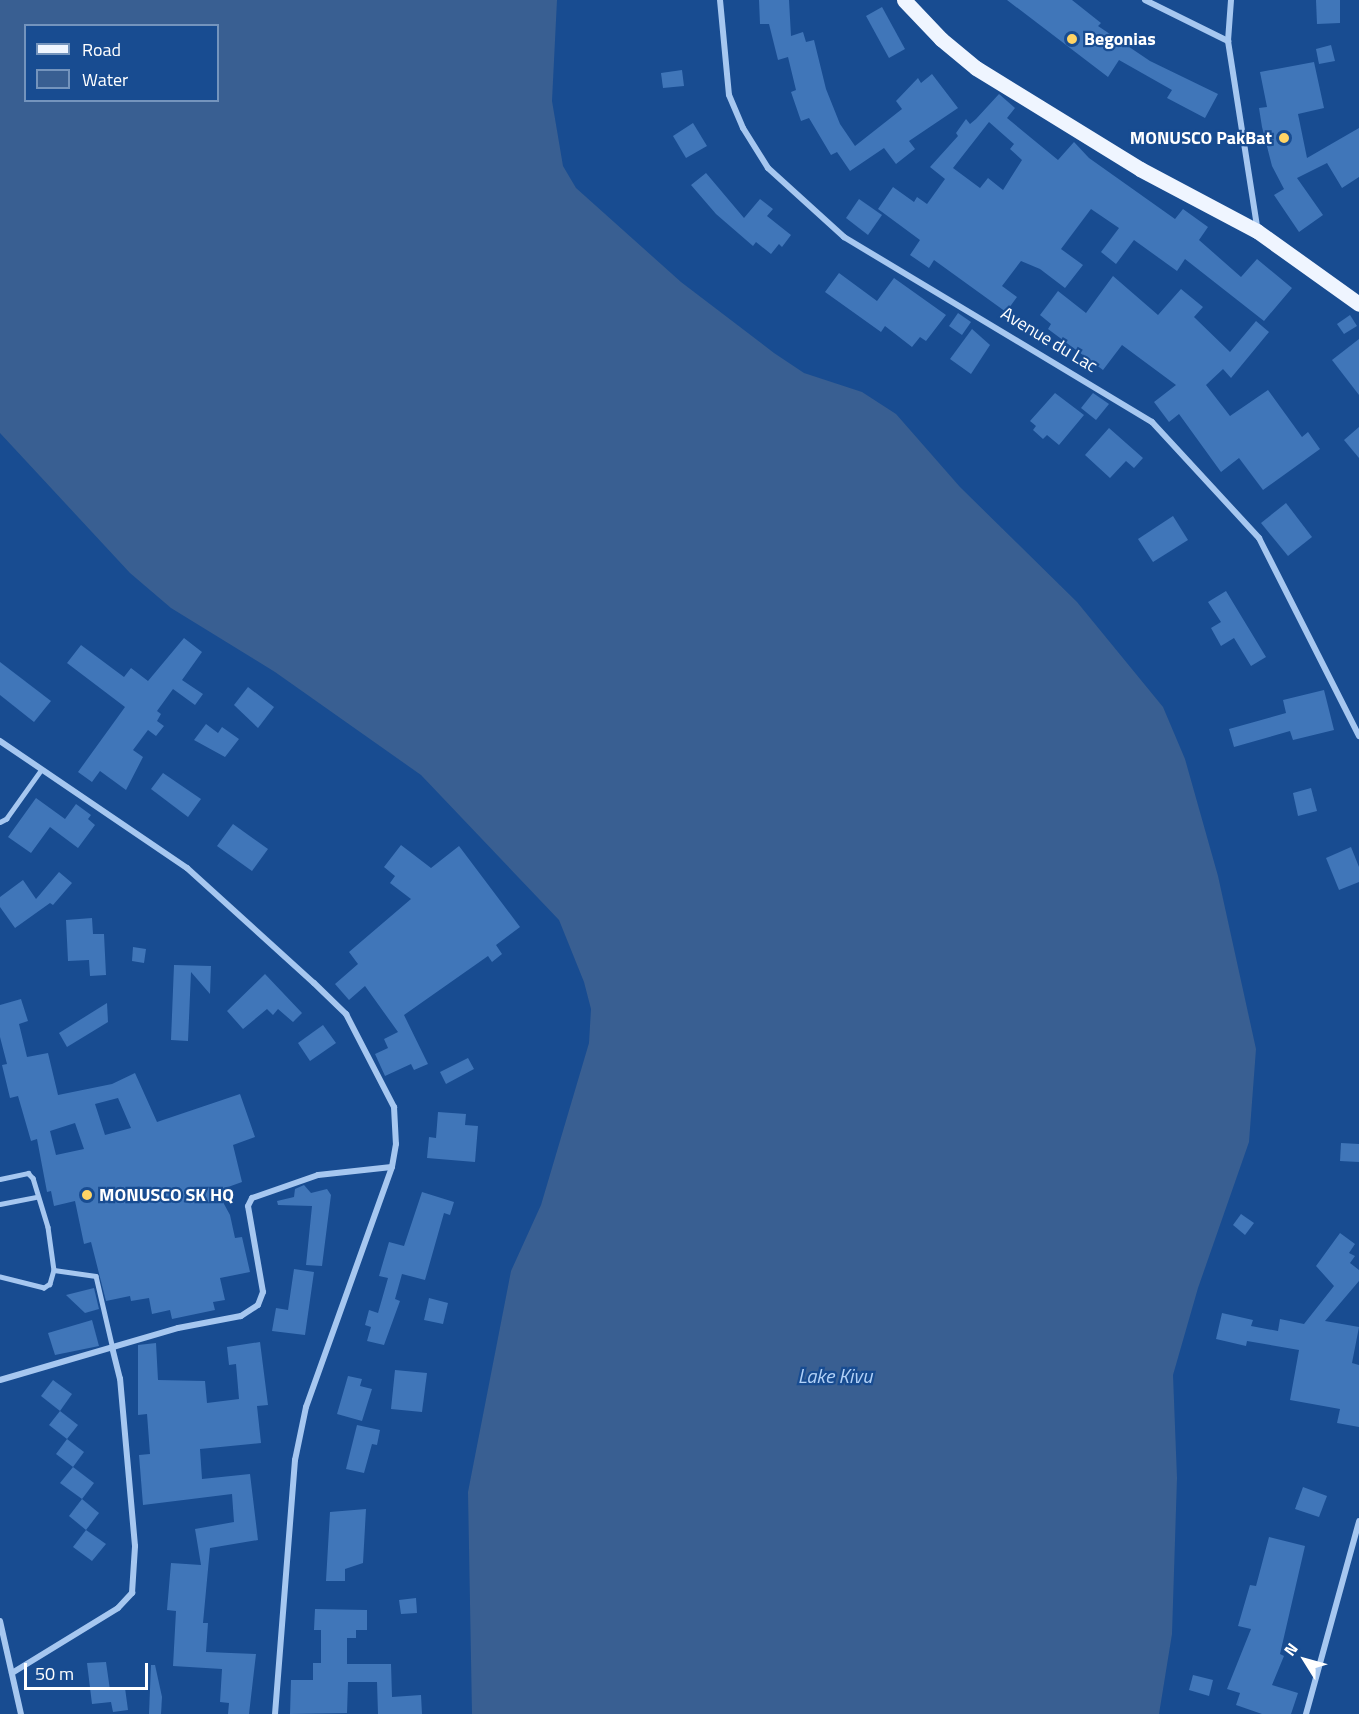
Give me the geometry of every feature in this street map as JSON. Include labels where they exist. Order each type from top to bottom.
[{"type":"main road","points":[[904,0],[941,39],[976,68],[1140,169],[1257,231],[1359,304]]},
{"type":"street","name":"Avenue du Lac","points":[[720,0],[729,95],[743,128],[768,168],[844,237],[1152,422],[1259,538],[1359,736]]},
{"type":"street","points":[[1145,0],[1228,41]]},
{"type":"street","points":[[1231,0],[1228,41],[1257,231]]},
{"type":"street","points":[[0,741],[187,868],[346,1014],[394,1107],[396,1144],[392,1167],[306,1407],[295,1460],[275,1714]]},
{"type":"street","points":[[0,1380],[113,1350],[171,1330],[241,1316],[258,1305],[263,1292],[248,1206],[252,1198],[318,1175],[392,1167]]},
{"type":"street","points":[[12,1674],[118,1608],[132,1593],[135,1546],[120,1379],[113,1350]]},
{"type":"street","points":[[1306,1714],[1359,1521]]},
{"type":"street","points":[[0,1621],[21,1714]]},
{"type":"lane","points":[[0,822],[6,819],[41,770]]},
{"type":"lane","points":[[0,1179],[28,1173],[48,1227],[54,1270],[50,1284],[44,1288],[0,1277]]},
{"type":"lane","points":[[0,1204],[37,1197]]},
{"type":"lane","points":[[54,1270],[96,1276],[113,1350]]},
{"type":"water","name":"Lake Kivu","points":[[0,0],[557,0],[552,101],[563,166],[576,188],[681,282],[774,353],[804,373],[862,392],[896,414],[960,487],[1077,602],[1163,707],[1185,759],[1218,876],[1256,1049],[1249,1142],[1198,1288],[1173,1375],[1177,1478],[1172,1634],[1159,1714],[472,1714],[468,1492],[511,1271],[541,1205],[589,1043],[591,1009],[584,982],[559,920],[421,775],[275,672],[171,608],[130,573],[0,433]]},
{"type":"building","points":[[759,0],[789,0],[791,36],[803,32],[806,42],[814,40],[826,89],[840,124],[855,146],[902,109],[896,101],[918,78],[921,83],[932,74],[958,108],[909,141],[915,149],[896,164],[884,148],[850,171],[837,152],[831,155],[809,118],[801,121],[791,92],[796,90],[788,57],[778,60],[769,24],[760,24]]},
{"type":"building","points":[[1007,0],[1072,0],[1101,23],[1098,26],[1150,61],[1218,94],[1205,118],[1167,98],[1172,90],[1119,60],[1108,77]]},
{"type":"building","points":[[1316,0],[1340,0],[1340,23],[1317,24]]},
{"type":"building","points":[[882,7],[905,49],[889,58],[866,16]]},
{"type":"building","points":[[1331,45],[1335,61],[1319,64],[1316,49]]},
{"type":"building","points":[[1314,62],[1324,108],[1298,114],[1307,158],[1359,128],[1359,177],[1342,188],[1327,163],[1297,178],[1323,215],[1299,232],[1274,195],[1284,189],[1272,166],[1262,127],[1259,108],[1267,107],[1260,72]]},
{"type":"building","points":[[682,70],[684,86],[663,88],[661,73]]},
{"type":"building","points":[[999,94],[1015,108],[1007,118],[1058,160],[1074,142],[1089,158],[1175,219],[1183,209],[1208,227],[1199,240],[1241,277],[1257,259],[1292,288],[1264,321],[1185,259],[1177,271],[1134,240],[1116,264],[1101,252],[1119,228],[1091,209],[1061,249],[1083,265],[1065,288],[1040,269],[1021,261],[1002,286],[1017,297],[1006,312],[934,260],[929,268],[910,255],[920,240],[878,209],[893,187],[914,202],[917,197],[927,204],[945,179],[930,167],[958,136],[956,133],[966,119],[970,124]],"holes":[[[989,122],[1014,144],[1010,149],[1022,160],[1003,190],[988,178],[980,188],[953,168]]]},
{"type":"building","points":[[693,123],[707,146],[686,158],[673,136]]},
{"type":"building","points":[[706,173],[744,218],[760,199],[773,209],[767,216],[791,235],[782,247],[779,244],[771,254],[756,242],[753,246],[716,214],[691,185]]},
{"type":"building","points":[[859,199],[882,215],[868,235],[846,218]]},
{"type":"building","points":[[839,273],[877,301],[894,278],[946,315],[926,341],[920,337],[912,347],[885,326],[881,332],[825,292]]},
{"type":"building","points":[[1113,276],[1158,315],[1181,289],[1203,307],[1194,317],[1230,352],[1256,321],[1269,332],[1231,378],[1223,369],[1206,385],[1230,416],[1268,390],[1302,437],[1308,432],[1320,449],[1263,490],[1239,458],[1221,472],[1179,414],[1169,422],[1154,402],[1176,385],[1122,345],[1103,370],[1048,329],[1051,324],[1040,315],[1058,291],[1086,313]]},
{"type":"building","points":[[958,313],[971,322],[962,335],[949,326]]},
{"type":"building","points":[[1350,315],[1357,326],[1344,334],[1337,324]]},
{"type":"building","points":[[972,329],[990,345],[971,374],[950,359]]},
{"type":"building","points":[[1359,339],[1359,395],[1332,360]]},
{"type":"building","points":[[1055,393],[1084,415],[1059,445],[1047,435],[1043,439],[1033,430],[1036,426],[1030,421]]},
{"type":"building","points":[[1093,393],[1109,404],[1096,420],[1081,408]]},
{"type":"building","points":[[1359,427],[1359,458],[1344,440]]},
{"type":"building","points":[[1109,428],[1143,458],[1134,468],[1126,461],[1110,478],[1085,455]]},
{"type":"building","points":[[1286,503],[1312,537],[1288,556],[1261,523]]},
{"type":"building","points":[[1173,516],[1188,540],[1153,562],[1138,539]]},
{"type":"building","points":[[1226,591],[1266,657],[1251,666],[1234,638],[1221,646],[1211,628],[1221,622],[1208,602]]},
{"type":"building","points":[[184,638],[202,652],[182,680],[203,694],[195,705],[173,689],[157,711],[161,714],[157,721],[164,726],[156,736],[148,730],[133,750],[143,757],[126,790],[100,771],[92,782],[78,772],[125,707],[67,663],[81,645],[124,677],[131,668],[148,681]]},
{"type":"building","points":[[0,662],[51,701],[34,722],[0,695]]},
{"type":"building","points":[[248,687],[274,707],[258,728],[234,705]]},
{"type":"building","points":[[1324,690],[1334,730],[1293,740],[1290,731],[1234,747],[1229,729],[1286,713],[1283,700]]},
{"type":"building","points":[[206,724],[218,733],[222,727],[239,739],[225,757],[194,740]]},
{"type":"building","points":[[163,773],[201,799],[188,817],[151,789]]},
{"type":"building","points":[[1311,788],[1317,811],[1298,816],[1293,793]]},
{"type":"building","points":[[36,798],[65,819],[76,804],[91,815],[88,819],[95,825],[78,848],[50,827],[31,853],[8,837]]},
{"type":"building","points":[[233,824],[268,849],[252,871],[217,846]]},
{"type":"building","points":[[401,845],[431,868],[459,846],[520,927],[496,945],[502,954],[492,962],[488,956],[404,1015],[428,1064],[414,1070],[411,1064],[385,1076],[375,1054],[388,1048],[384,1039],[398,1032],[365,986],[349,1000],[335,984],[358,964],[349,952],[411,899],[390,883],[395,876],[384,867]]},
{"type":"building","points":[[1351,847],[1359,867],[1359,882],[1339,890],[1326,858]]},
{"type":"building","points":[[59,872],[72,883],[53,905],[50,903],[15,928],[0,907],[0,897],[23,880],[36,899]]},
{"type":"building","points":[[92,918],[93,934],[104,934],[106,975],[90,976],[89,960],[68,961],[66,920]]},
{"type":"building","points":[[133,947],[146,949],[144,963],[132,961]]},
{"type":"building","points":[[174,965],[211,966],[210,994],[191,972],[188,1041],[171,1040]]},
{"type":"building","points":[[265,974],[302,1013],[293,1022],[278,1009],[273,1015],[267,1009],[243,1029],[227,1011]]},
{"type":"building","points":[[21,999],[28,1021],[19,1024],[27,1057],[48,1053],[58,1095],[112,1084],[135,1073],[157,1122],[240,1094],[255,1137],[233,1145],[242,1182],[217,1191],[230,1215],[235,1238],[242,1237],[250,1272],[220,1278],[225,1300],[213,1302],[215,1310],[172,1319],[170,1310],[152,1314],[149,1298],[131,1301],[130,1296],[106,1301],[91,1242],[84,1244],[75,1201],[54,1206],[51,1191],[47,1192],[37,1139],[31,1141],[18,1096],[10,1098],[2,1065],[7,1064],[0,1037],[0,1005]],"holes":[[[118,1098],[131,1128],[105,1135],[95,1104]],[[75,1123],[84,1149],[56,1155],[50,1131]]]},
{"type":"building","points":[[107,1003],[108,1022],[67,1047],[59,1033]]},
{"type":"building","points":[[323,1025],[336,1043],[310,1061],[298,1043]]},
{"type":"building","points":[[468,1058],[474,1069],[446,1084],[440,1072]]},
{"type":"building","points":[[438,1112],[466,1114],[465,1125],[478,1126],[475,1162],[427,1158],[429,1137],[436,1138]]},
{"type":"building","points":[[1341,1143],[1359,1144],[1359,1162],[1340,1161]]},
{"type":"building","points":[[304,1185],[311,1193],[327,1189],[331,1195],[322,1266],[306,1265],[312,1206],[278,1205],[277,1201],[294,1197],[295,1189]]},
{"type":"building","points":[[422,1192],[454,1202],[450,1215],[444,1213],[425,1280],[402,1274],[395,1299],[400,1301],[384,1345],[367,1341],[371,1327],[365,1325],[369,1310],[378,1313],[388,1278],[379,1276],[389,1242],[404,1246]]},
{"type":"building","points":[[1241,1214],[1254,1223],[1245,1235],[1233,1225]]},
{"type":"building","points":[[1340,1233],[1355,1244],[1349,1253],[1355,1256],[1350,1263],[1359,1270],[1359,1281],[1325,1321],[1359,1327],[1352,1363],[1359,1365],[1359,1427],[1337,1423],[1340,1409],[1290,1400],[1299,1350],[1247,1341],[1246,1346],[1216,1339],[1222,1313],[1253,1320],[1251,1326],[1278,1331],[1280,1319],[1304,1324],[1334,1286],[1316,1266]]},
{"type":"building","points":[[294,1269],[314,1272],[305,1335],[272,1331],[276,1308],[288,1310]]},
{"type":"building","points":[[94,1288],[99,1309],[85,1313],[66,1295]]},
{"type":"building","points":[[429,1298],[448,1303],[443,1324],[424,1320]]},
{"type":"building","points":[[92,1320],[99,1346],[55,1355],[48,1333]]},
{"type":"building","points":[[260,1342],[268,1405],[257,1406],[261,1443],[200,1449],[202,1479],[250,1474],[258,1540],[210,1548],[203,1623],[208,1623],[206,1652],[256,1654],[249,1714],[228,1714],[229,1703],[220,1702],[222,1669],[173,1666],[176,1611],[167,1610],[171,1563],[201,1565],[195,1529],[234,1522],[232,1494],[143,1505],[139,1455],[150,1454],[147,1414],[138,1415],[138,1345],[156,1343],[158,1380],[205,1381],[207,1403],[239,1399],[236,1364],[229,1365],[227,1347]]},
{"type":"building","points":[[395,1370],[427,1373],[422,1412],[391,1409]]},
{"type":"building","points":[[348,1376],[362,1379],[360,1386],[372,1389],[362,1421],[337,1414]]},
{"type":"building","points":[[53,1380],[72,1394],[60,1411],[41,1396]]},
{"type":"building","points":[[60,1411],[78,1425],[67,1439],[49,1425]]},
{"type":"building","points":[[357,1425],[380,1430],[377,1445],[372,1444],[364,1473],[346,1469]]},
{"type":"building","points":[[67,1439],[84,1452],[73,1467],[56,1454]]},
{"type":"building","points":[[73,1467],[94,1483],[82,1499],[60,1483]]},
{"type":"building","points":[[1303,1487],[1327,1496],[1319,1517],[1295,1509]]},
{"type":"building","points":[[82,1499],[99,1513],[86,1530],[69,1516]]},
{"type":"building","points":[[366,1509],[363,1563],[345,1569],[345,1581],[326,1581],[330,1512]]},
{"type":"building","points":[[86,1530],[106,1544],[92,1561],[73,1547]]},
{"type":"building","points":[[1269,1537],[1305,1546],[1280,1654],[1284,1656],[1272,1685],[1298,1693],[1291,1714],[1262,1714],[1236,1705],[1240,1693],[1227,1689],[1251,1629],[1238,1626],[1250,1585],[1256,1586]]},
{"type":"building","points":[[416,1598],[417,1613],[401,1614],[399,1600]]},
{"type":"building","points":[[315,1609],[367,1610],[367,1630],[356,1630],[356,1638],[347,1638],[347,1664],[391,1664],[392,1697],[421,1695],[422,1714],[378,1714],[377,1682],[348,1682],[347,1713],[290,1714],[291,1680],[313,1680],[313,1663],[321,1663],[321,1630],[314,1630]]},
{"type":"building","points":[[106,1662],[110,1690],[125,1688],[128,1710],[113,1712],[111,1702],[92,1704],[87,1663]]},
{"type":"building","points":[[151,1665],[155,1665],[162,1697],[161,1714],[149,1714]]},
{"type":"building","points":[[1193,1675],[1213,1680],[1209,1696],[1189,1690]]},
{"type":"place","name":"Begonias","points":[[1072,39]]},
{"type":"place","name":"MONUSCO PakBat","points":[[1284,138]]},
{"type":"place","name":"MONUSCO SK HQ","points":[[87,1195]]}]
